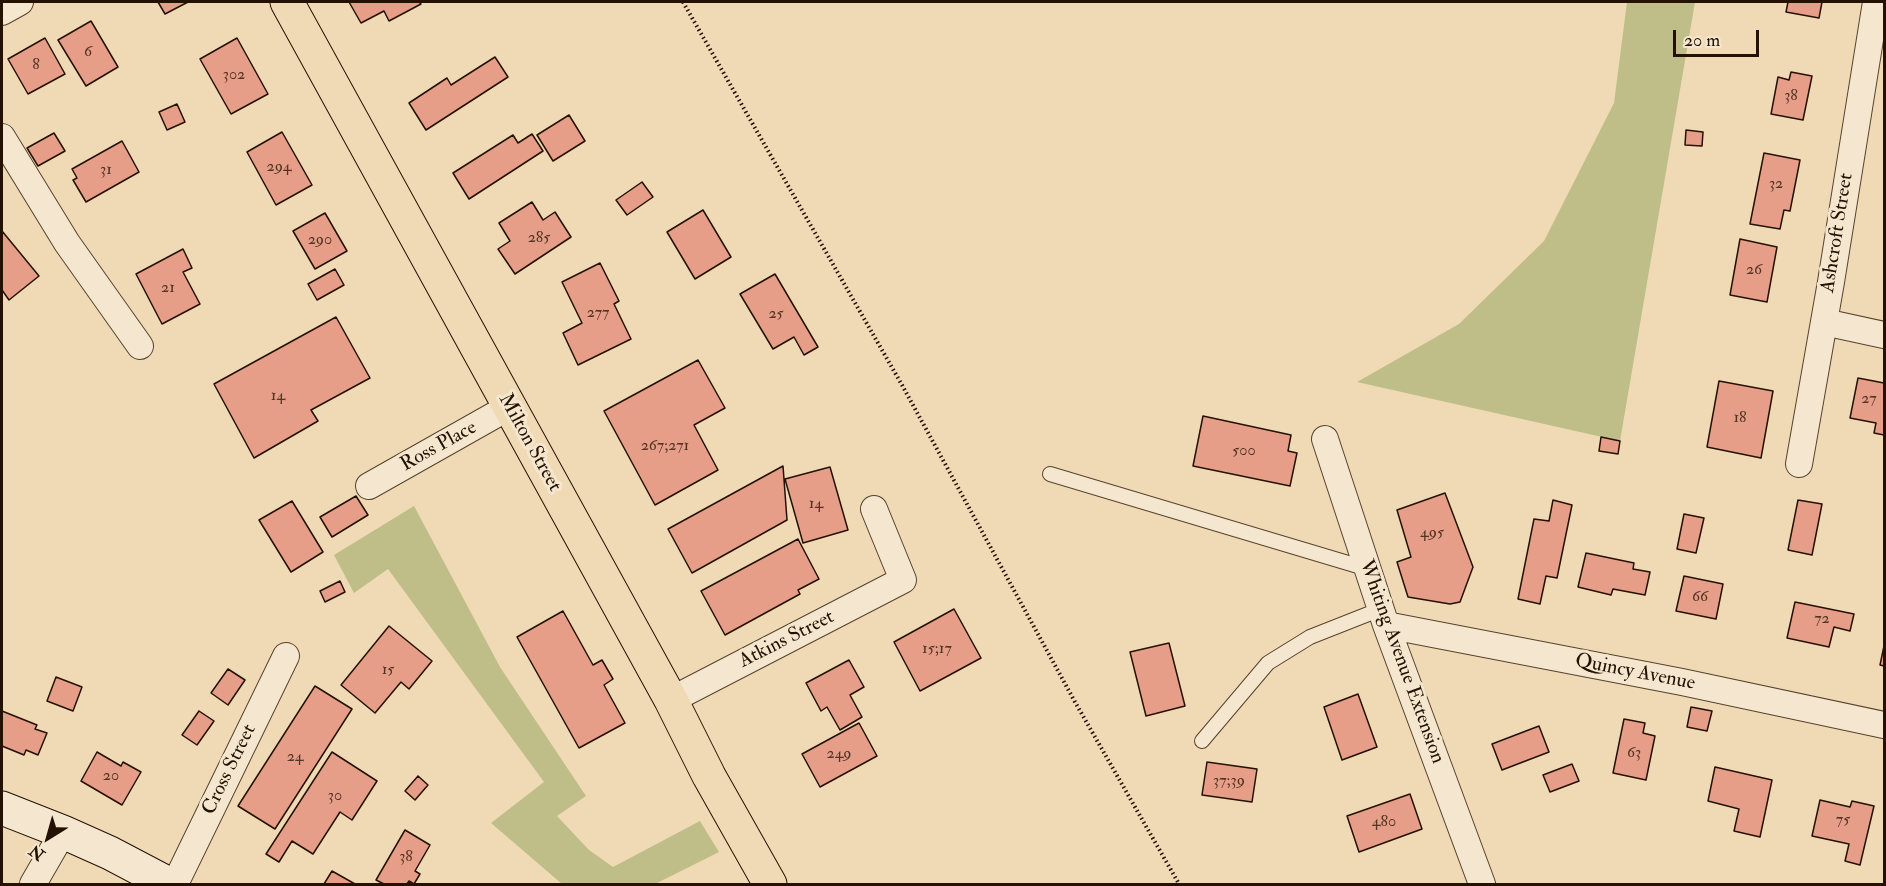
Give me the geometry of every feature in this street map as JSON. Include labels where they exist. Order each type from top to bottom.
[{"type":"main road","name":"Milton Street","points":[[287,2],[671,700],[709,776],[770,885]]},
{"type":"street","points":[[2,12],[20,2]]},
{"type":"street","name":"Ashcroft Street","points":[[1798,464],[1824,322],[1876,2]]},
{"type":"street","points":[[2,137],[67,243],[140,346]]},
{"type":"street","points":[[1824,322],[1884,335]]},
{"type":"street","name":"Ross Place","points":[[369,486],[509,407]]},
{"type":"street","name":"Whiting Avenue Extension","points":[[1325,439],[1383,617],[1482,885]]},
{"type":"street","name":"Atkins Street","points":[[671,700],[903,580],[874,509]]},
{"type":"street","name":"Quincy Avenue","points":[[1383,617],[1884,724]]},
{"type":"street","name":"Cross Street","points":[[175,885],[286,656]]},
{"type":"street","points":[[2,808],[110,853],[169,885]]},
{"type":"street","points":[[33,885],[63,832]]},
{"type":"lane","points":[[1050,474],[1368,569]]},
{"type":"lane","points":[[1202,741],[1268,663],[1310,637],[1383,617]]},
{"type":"path","points":[[683,2],[902,385],[1075,702],[1179,885]]},
{"type":"shaded area","points":[[1627,2],[1695,2],[1620,441],[1357,382],[1459,324],[1544,241],[1614,103]]},
{"type":"shaded area","points":[[414,506],[500,667],[586,796],[557,816],[589,850],[613,867],[700,821],[719,852],[655,884],[562,884],[491,823],[544,782],[388,569],[354,593],[334,555]]},
{"type":"building","points":[[158,2],[188,2],[165,14]]},
{"type":"building","points":[[349,2],[419,2],[421,4],[389,21],[384,11],[361,23]]},
{"type":"building","points":[[1788,2],[1822,2],[1819,18],[1786,12]]},
{"type":"building","points":[[91,21],[118,67],[86,86],[58,40]]},
{"type":"building","points":[[45,38],[65,74],[28,94],[8,59]]},
{"type":"building","points":[[237,38],[268,94],[231,114],[200,59]]},
{"type":"building","points":[[495,57],[508,77],[426,130],[409,103],[447,78],[451,85]]},
{"type":"building","points":[[1791,72],[1812,76],[1803,120],[1771,114],[1778,77],[1789,80]]},
{"type":"building","points":[[177,104],[185,122],[167,130],[159,112]]},
{"type":"building","points":[[569,115],[585,141],[553,161],[537,135]]},
{"type":"building","points":[[1686,130],[1703,132],[1702,146],[1685,145]]},
{"type":"building","points":[[282,132],[312,185],[276,205],[247,152]]},
{"type":"building","points":[[54,133],[65,151],[38,166],[27,148]]},
{"type":"building","points":[[532,134],[543,151],[469,199],[453,173],[513,135],[518,143]]},
{"type":"building","points":[[122,141],[139,172],[86,202],[73,180],[77,178],[72,169]]},
{"type":"building","points":[[1764,153],[1800,160],[1790,211],[1784,210],[1780,229],[1750,224]]},
{"type":"building","points":[[642,182],[653,197],[627,215],[616,200]]},
{"type":"building","points":[[532,202],[543,220],[555,212],[571,237],[515,274],[498,249],[510,241],[499,223]]},
{"type":"building","points":[[703,210],[731,257],[695,279],[667,232]]},
{"type":"building","points":[[325,213],[347,251],[315,269],[293,231]]},
{"type":"building","points":[[2,231],[39,276],[9,300],[2,290]]},
{"type":"building","points":[[1740,239],[1777,247],[1767,302],[1730,295]]},
{"type":"building","points":[[183,249],[192,268],[183,272],[200,304],[162,324],[136,274]]},
{"type":"building","points":[[600,263],[619,301],[614,304],[631,339],[578,365],[563,333],[582,323],[562,282]]},
{"type":"building","points":[[335,269],[344,285],[317,300],[308,284]]},
{"type":"building","points":[[775,274],[818,347],[804,355],[794,337],[773,349],[740,294]]},
{"type":"building","points":[[336,317],[370,378],[311,410],[318,421],[254,458],[214,384]]},
{"type":"building","points":[[698,360],[725,408],[694,425],[718,470],[655,505],[604,411]]},
{"type":"building","points":[[1858,378],[1884,383],[1884,435],[1874,433],[1876,423],[1850,418]]},
{"type":"building","points":[[1719,381],[1773,391],[1761,458],[1707,447]]},
{"type":"building","points":[[1203,416],[1291,435],[1288,451],[1297,453],[1290,486],[1193,466]]},
{"type":"building","points":[[1601,437],[1620,441],[1618,454],[1599,451]]},
{"type":"building","points":[[783,466],[787,520],[692,573],[668,529]]},
{"type":"building","points":[[830,467],[848,530],[803,543],[785,479]]},
{"type":"building","points":[[1445,493],[1473,567],[1460,602],[1450,604],[1408,597],[1397,562],[1411,557],[1397,510]]},
{"type":"building","points":[[356,496],[368,515],[332,537],[320,517]]},
{"type":"building","points":[[1553,500],[1572,505],[1557,578],[1546,576],[1540,604],[1518,599],[1534,519],[1549,521]]},
{"type":"building","points":[[1798,500],[1822,504],[1812,555],[1788,550]]},
{"type":"building","points":[[292,501],[323,552],[291,572],[259,520]]},
{"type":"building","points":[[1684,514],[1704,518],[1696,553],[1677,549]]},
{"type":"building","points":[[798,539],[819,579],[798,590],[800,594],[725,635],[701,591]]},
{"type":"building","points":[[1586,553],[1634,563],[1633,569],[1650,572],[1645,595],[1613,589],[1611,595],[1578,587]]},
{"type":"building","points":[[1684,576],[1723,584],[1716,619],[1676,611]]},
{"type":"building","points":[[340,581],[345,592],[325,602],[320,591]]},
{"type":"building","points":[[1795,602],[1854,614],[1850,631],[1834,627],[1829,647],[1787,638]]},
{"type":"building","points":[[954,609],[981,658],[920,691],[894,642]]},
{"type":"building","points":[[563,611],[593,665],[602,660],[613,679],[604,685],[625,723],[579,748],[517,637]]},
{"type":"building","points":[[389,626],[432,661],[409,689],[401,682],[375,713],[341,685]]},
{"type":"building","points":[[1169,643],[1185,706],[1146,716],[1130,652]]},
{"type":"building","points":[[1884,646],[1884,666],[1880,665]]},
{"type":"building","points":[[849,660],[864,687],[850,695],[862,717],[840,730],[827,707],[821,711],[806,683]]},
{"type":"building","points":[[228,669],[245,680],[228,705],[211,693]]},
{"type":"building","points":[[56,677],[82,687],[73,711],[47,701]]},
{"type":"building","points":[[315,686],[352,709],[275,829],[238,806]]},
{"type":"building","points":[[1358,694],[1377,747],[1342,760],[1324,707]]},
{"type":"building","points":[[1691,707],[1712,711],[1707,731],[1687,727]]},
{"type":"building","points":[[2,711],[37,725],[35,729],[47,733],[38,755],[26,750],[24,755],[2,746]]},
{"type":"building","points":[[199,711],[214,721],[197,745],[182,735]]},
{"type":"building","points":[[1624,719],[1645,723],[1643,733],[1655,736],[1646,780],[1613,773]]},
{"type":"building","points":[[859,723],[877,756],[820,787],[802,754]]},
{"type":"building","points":[[1539,726],[1549,752],[1502,770],[1492,744]]},
{"type":"building","points":[[97,752],[121,766],[123,762],[141,772],[122,805],[81,781]]},
{"type":"building","points":[[332,752],[377,781],[352,820],[340,812],[313,854],[292,841],[279,862],[266,854]]},
{"type":"building","points":[[1207,762],[1257,769],[1252,802],[1202,795]]},
{"type":"building","points":[[1572,764],[1579,781],[1550,792],[1543,775]]},
{"type":"building","points":[[1715,767],[1772,780],[1760,837],[1734,831],[1739,809],[1708,801]]},
{"type":"building","points":[[418,776],[428,785],[415,800],[405,791]]},
{"type":"building","points":[[1410,794],[1422,829],[1359,852],[1347,816]]},
{"type":"building","points":[[1820,800],[1850,807],[1852,801],[1874,806],[1860,865],[1845,861],[1849,844],[1812,836]]},
{"type":"building","points":[[405,830],[430,845],[415,871],[420,874],[414,884],[409,881],[407,884],[384,884],[376,880]]},
{"type":"building","points":[[332,871],[355,884],[324,884]]}]
